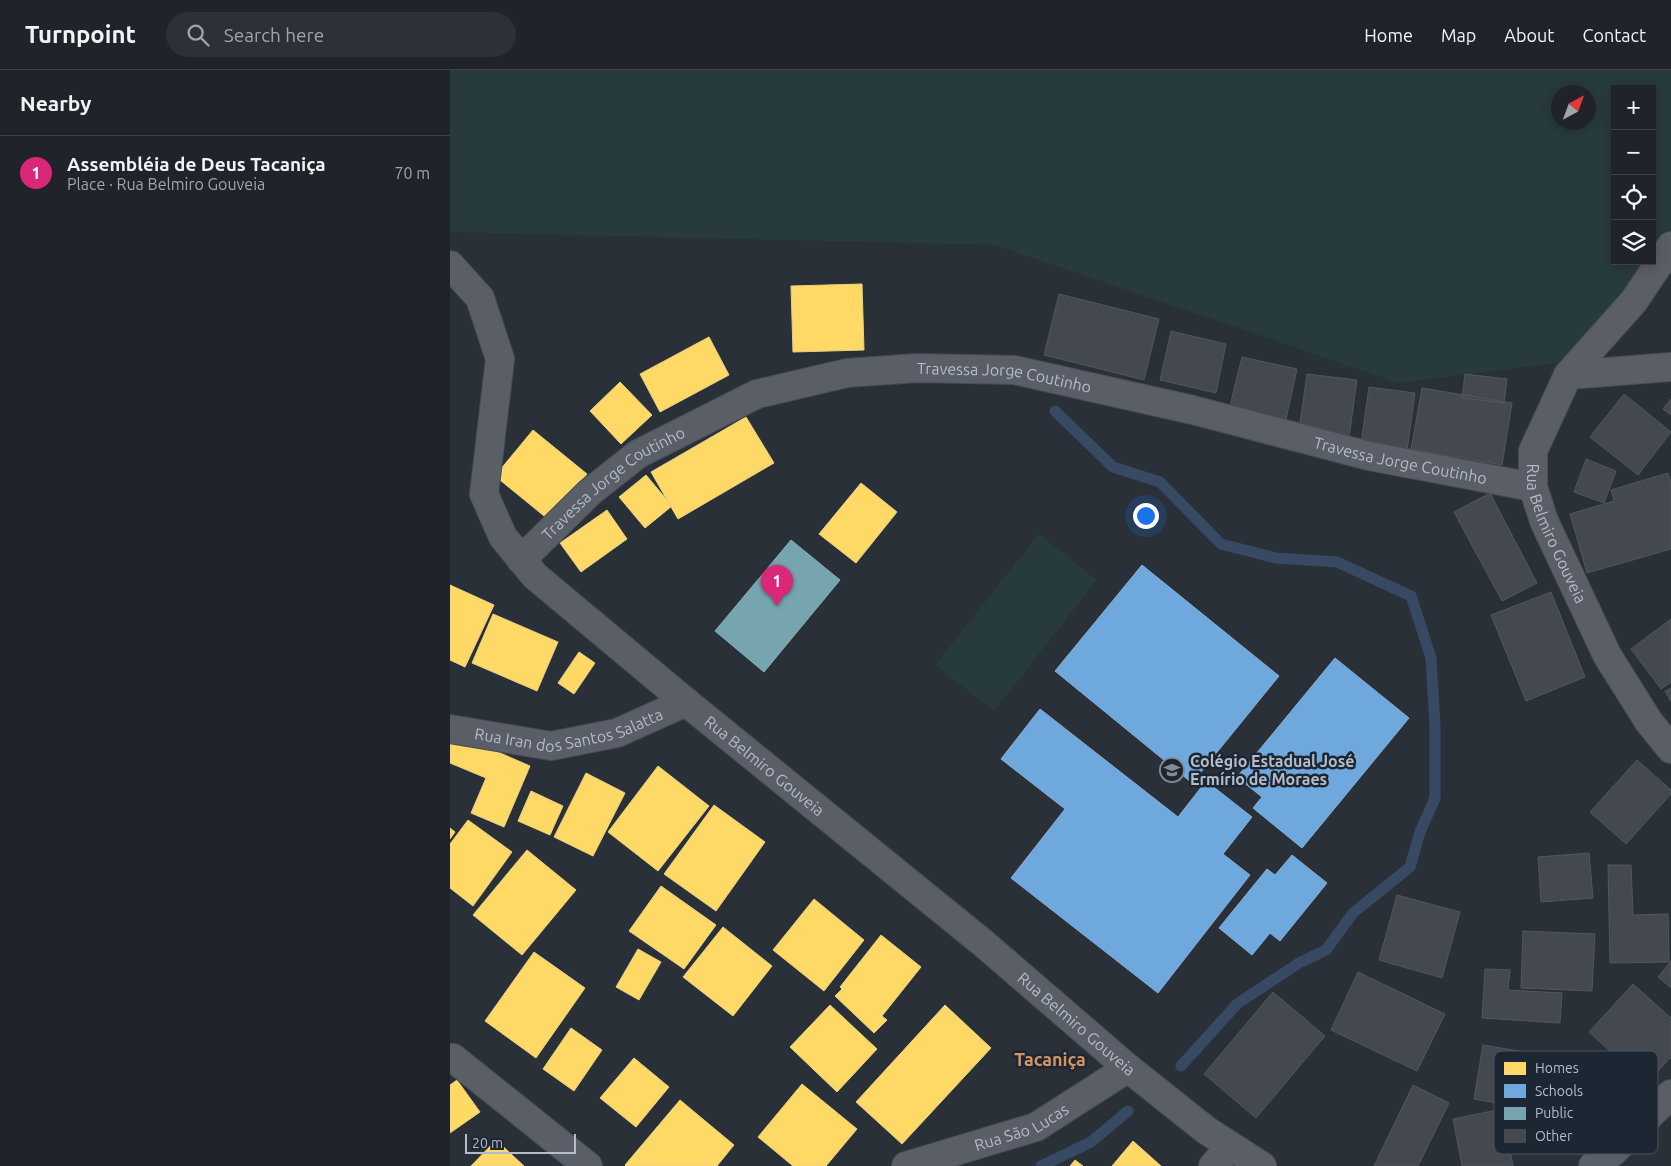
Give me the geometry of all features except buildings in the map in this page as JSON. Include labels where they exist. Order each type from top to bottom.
[{"type":"street","name":"Rua Belmiro Gouveia","points":[[1671,246],[1634,300],[1568,375],[1532,451],[1533,487],[1544,521],[1608,656],[1649,722],[1671,749]]},
{"type":"street","name":"Rua Belmiro Gouveia","points":[[450,265],[480,298],[500,359],[484,494],[503,537],[534,576],[686,702],[983,942],[1128,1068],[1222,1156],[1262,1166]]},
{"type":"street","points":[[1568,375],[1671,367]]},
{"type":"street","name":"Travessa Jorge Coutinho","points":[[521,560],[590,492],[638,454],[757,394],[848,373],[917,368],[1014,370],[1193,410],[1369,456],[1533,487]]},
{"type":"street","name":"Rua Iran dos Santos Salatta","points":[[450,729],[551,746],[617,733],[686,702]]},
{"type":"street","points":[[453,1058],[588,1166]]},
{"type":"street","name":"Rua São Lucas","points":[[906,1166],[1036,1127],[1128,1068]]},
{"type":"street","points":[[1658,1107],[1671,1094]]},
{"type":"street","points":[[1593,1166],[1610,1154]]},
{"type":"green space","points":[[450,70],[1671,70],[1671,275],[1572,361],[1399,383],[995,245],[450,232]]},
{"type":"green space","points":[[1039,534],[1097,580],[994,711],[935,665]]},
{"type":"waterway","points":[[1055,411],[1113,467],[1160,482],[1221,544],[1276,558],[1337,562],[1411,596],[1431,658],[1435,725],[1435,798],[1420,832],[1410,867],[1353,913],[1326,950],[1299,963],[1237,1004],[1181,1066]]},
{"type":"waterway","points":[[1041,1166],[1091,1142],[1128,1111]]},
{"type":"place","name":"Assembléia de Deus Tacaniça","points":[[777,606]]},
{"type":"place","name":"Colégio Estadual José Ermírio de Moraes","points":[[1172,770]]},
{"type":"district","name":"Tacaniça","points":[[1050,1059]]}]
